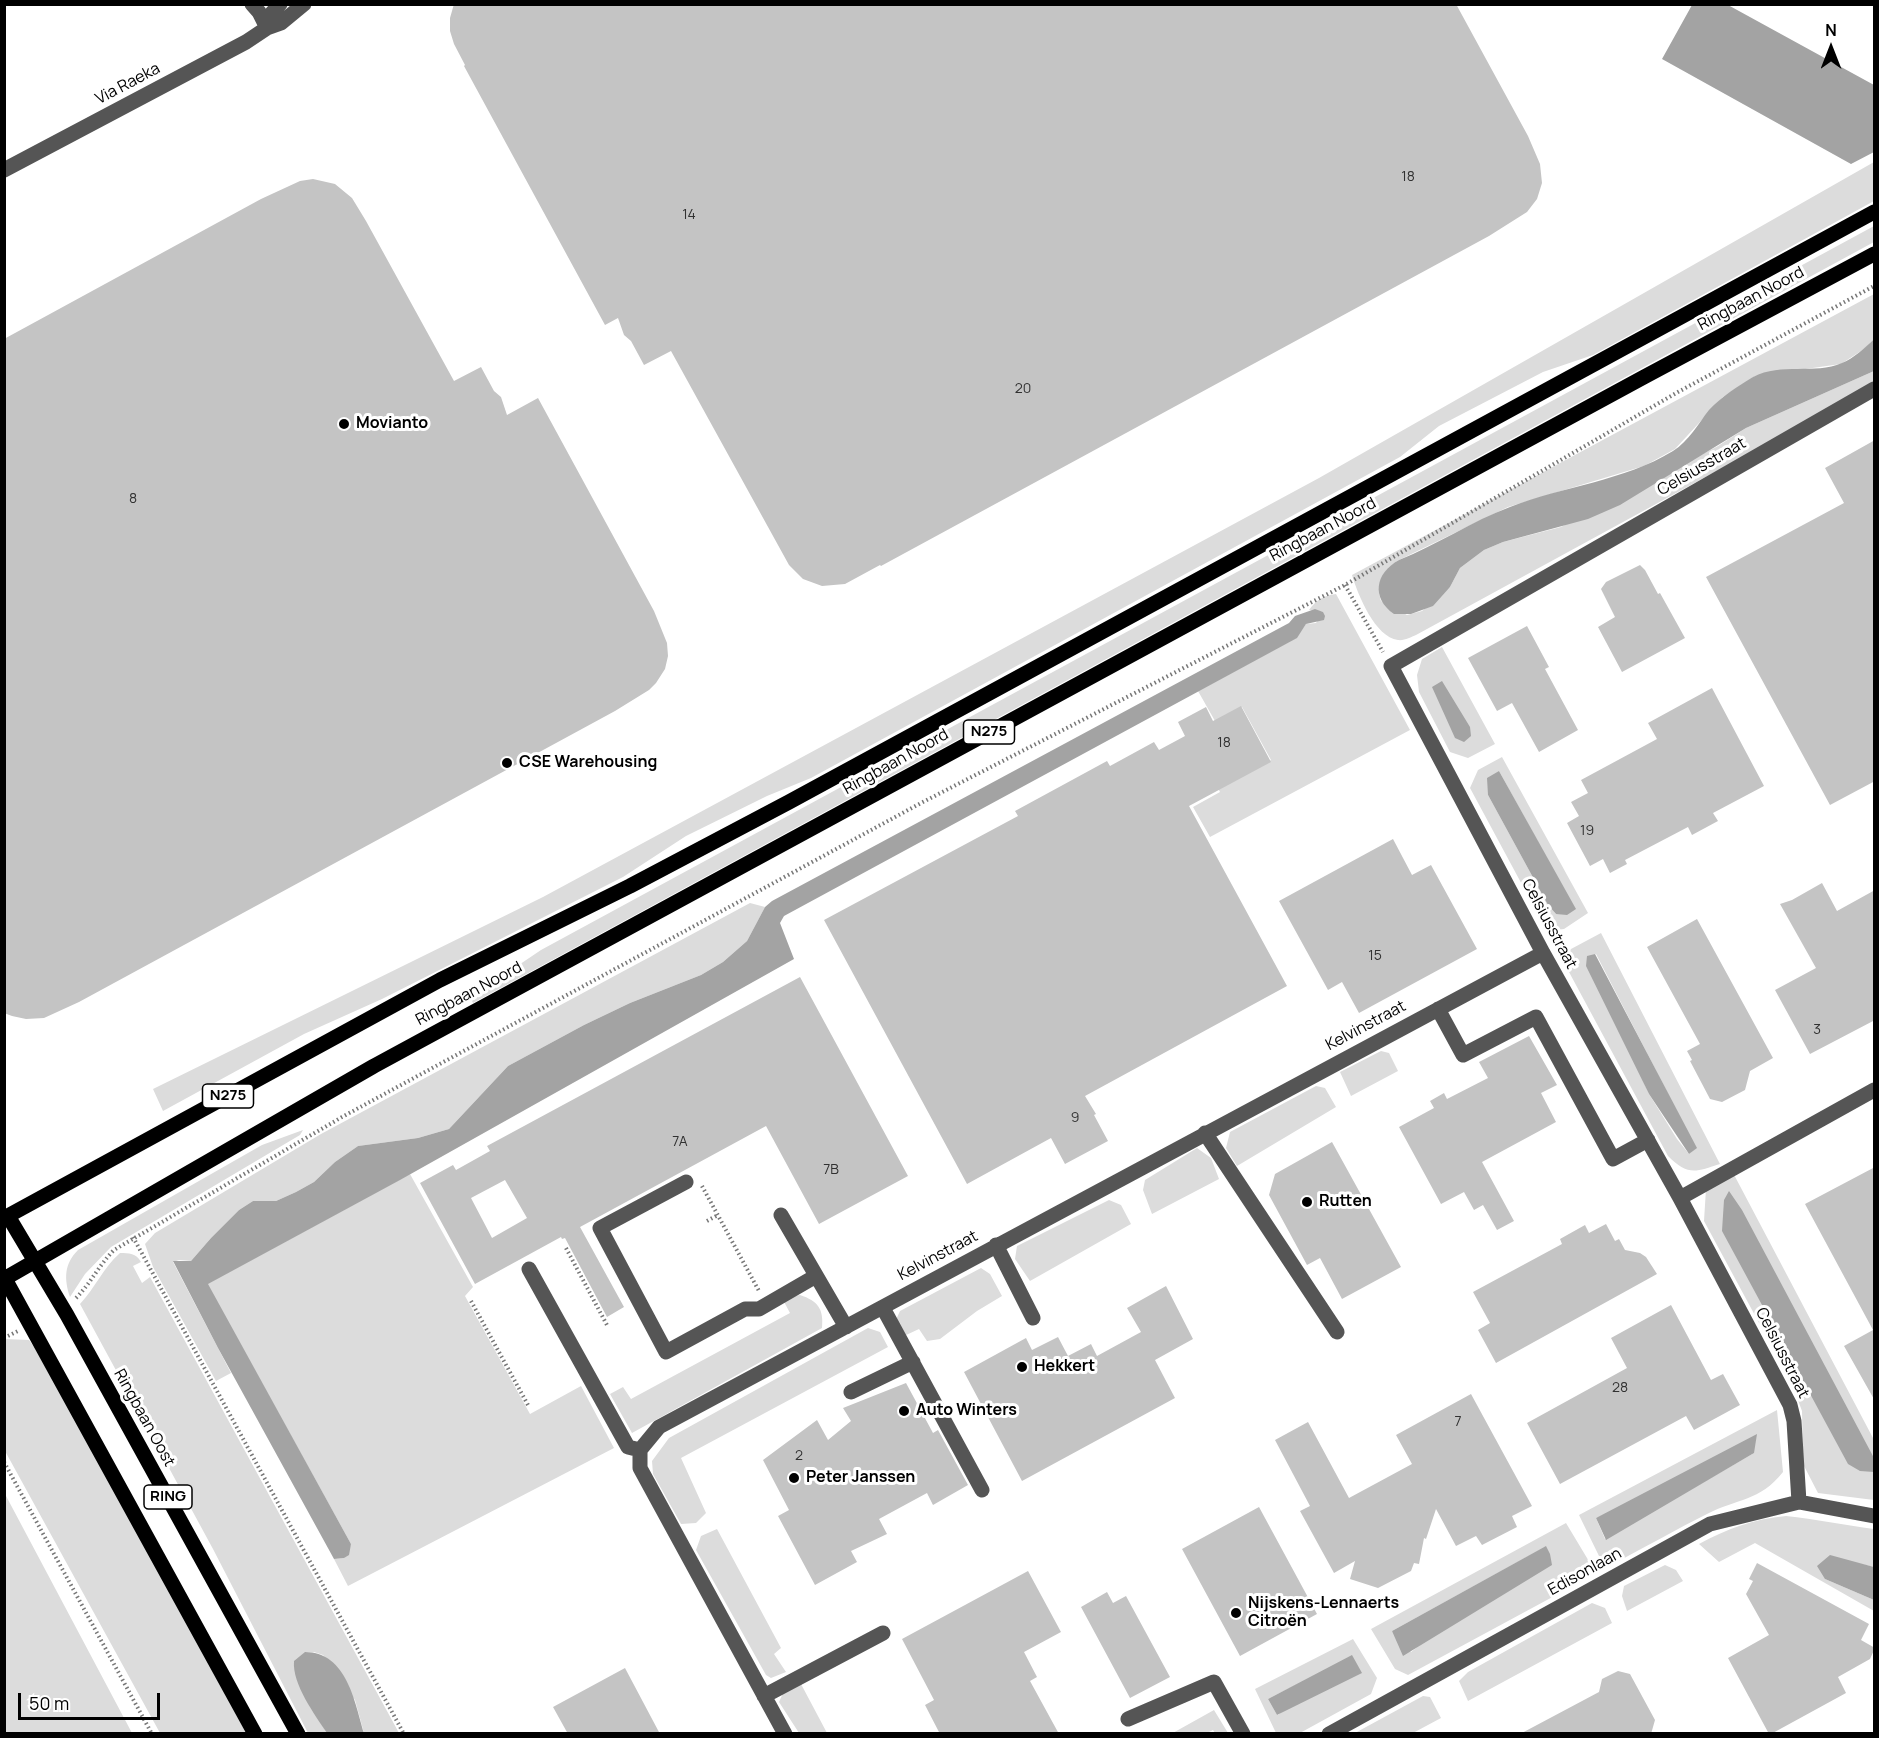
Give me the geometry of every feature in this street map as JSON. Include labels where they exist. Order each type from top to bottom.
[{"type":"main road","name":"Ringbaan Noord","points":[[6,1215],[421,991],[630,886],[789,802],[1875,212]]},
{"type":"main road","name":"Ringbaan Noord","points":[[5,1278],[374,1066],[1654,371],[1875,254]]},
{"type":"main road","name":"Ringbaan Oost","points":[[6,1215],[62,1306],[298,1734]]},
{"type":"main road","name":"RING","points":[[5,1278],[255,1734]]},
{"type":"street","points":[[252,4],[267,28]]},
{"type":"street","points":[[267,28],[271,14],[280,4]]},
{"type":"street","name":"Via Raeka","points":[[4,170],[246,42],[267,28],[281,23],[304,4]]},
{"type":"street","name":"Celsiusstraat","points":[[1799,1502],[1794,1421],[1790,1405],[1390,666],[1875,389]]},
{"type":"street","name":"Kelvinstraat","points":[[640,1450],[659,1427],[1544,953]]},
{"type":"street","points":[[1438,1009],[1463,1055],[1536,1017],[1613,1159],[1648,1140]]},
{"type":"street","points":[[1680,1198],[1875,1090]]},
{"type":"street","points":[[1205,1133],[1337,1332]]},
{"type":"street","points":[[686,1182],[600,1228],[666,1352],[745,1309],[759,1309],[816,1276]]},
{"type":"street","points":[[781,1215],[846,1327]]},
{"type":"street","points":[[996,1245],[1033,1318]]},
{"type":"street","points":[[529,1269],[628,1447],[640,1450],[640,1468],[785,1734]]},
{"type":"street","points":[[883,1308],[982,1490]]},
{"type":"street","points":[[851,1392],[913,1362]]},
{"type":"street","name":"Edisonlaan","points":[[1329,1734],[1710,1524],[1799,1502],[1875,1516]]},
{"type":"street","points":[[764,1696],[883,1633]]},
{"type":"street","points":[[1128,1719],[1214,1682],[1243,1734]]},
{"type":"path","points":[[62,1306],[85,1289],[101,1263],[114,1250],[342,1117],[921,803],[1345,585],[1678,392],[1875,286]]},
{"type":"path","points":[[1345,585],[1390,666]]},
{"type":"path","points":[[686,1182],[697,1176],[767,1304]]},
{"type":"path","points":[[707,1221],[718,1215]]},
{"type":"path","points":[[134,1237],[404,1734]]},
{"type":"path","points":[[566,1248],[608,1327]]},
{"type":"path","points":[[471,1301],[528,1405]]},
{"type":"path","points":[[4,1462],[153,1734]]},
{"type":"shaded area","points":[[1692,5],[1728,5],[1874,85],[1874,152],[1851,164],[1662,59]]},
{"type":"shaded area","points":[[1874,162],[1874,201],[1593,355],[1543,372],[1439,426],[1400,457],[811,778],[767,796],[686,836],[623,877],[382,999],[304,1034],[163,1111],[153,1089],[543,897],[1319,478]]},
{"type":"shaded area","points":[[1874,226],[1874,242],[473,1003],[469,995],[489,985],[541,950]]},
{"type":"shaded area","points":[[1874,294],[1874,339],[1864,349],[1841,364],[1755,376],[1723,397],[1675,449],[1644,466],[1508,507],[1399,560],[1382,577],[1379,589],[1381,601],[1407,615],[1422,611],[1450,587],[1460,568],[1484,550],[1503,542],[1561,527],[1718,446],[1746,428],[1874,371],[1874,385],[1416,635],[1400,640],[1390,637],[1382,631],[1369,614],[1352,575]]},
{"type":"shaded area","points":[[1874,339],[1874,371],[1746,428],[1620,505],[1588,519],[1503,542],[1484,550],[1460,568],[1450,587],[1433,606],[1411,614],[1394,614],[1382,601],[1379,593],[1381,579],[1391,565],[1399,560],[1510,507],[1614,476],[1654,461],[1679,447],[1714,405],[1753,377],[1775,370],[1820,368],[1842,363]]},
{"type":"shaded area","points":[[1336,594],[1410,730],[1210,837],[1193,807],[1220,792],[1211,775],[1243,775],[1271,760],[1242,707],[1215,721],[1198,691],[1296,638],[1306,624],[1316,623],[1323,612],[1309,610],[1312,606],[1327,596]]},
{"type":"shaded area","points":[[1315,609],[1323,612],[1324,620],[1306,624],[1297,638],[784,916],[780,923],[794,959],[400,1180],[208,1284],[351,1544],[349,1555],[334,1559],[173,1261],[191,1261],[239,1210],[253,1201],[276,1201],[296,1192],[314,1182],[335,1162],[358,1146],[418,1138],[449,1129],[508,1066],[584,1025],[630,1003],[701,975],[723,962],[747,941],[765,907],[772,901],[1289,623],[1295,616]]},
{"type":"shaded area","points":[[1442,647],[1495,744],[1468,758],[1450,752],[1419,692],[1417,675],[1422,659]]},
{"type":"shaded area","points":[[1442,681],[1470,727],[1471,736],[1464,742],[1455,738],[1432,687]]},
{"type":"shaded area","points":[[1502,757],[1588,913],[1564,929],[1547,931],[1470,788],[1478,770]],"holes":[[[1499,771],[1575,909],[1556,914],[1548,905],[1488,795]]]},
{"type":"shaded area","points":[[1499,771],[1576,909],[1567,915],[1556,914],[1548,905],[1488,795],[1487,778]]},
{"type":"shaded area","points":[[750,903],[765,907],[747,941],[723,962],[701,975],[630,1003],[584,1025],[508,1066],[449,1129],[418,1138],[358,1146],[335,1162],[314,1182],[296,1192],[276,1201],[253,1201],[239,1210],[191,1261],[173,1262],[231,1373],[216,1381],[153,1267],[145,1244],[155,1233],[321,1134]]},
{"type":"shaded area","points":[[1601,933],[1720,1164],[1692,1170],[1681,1167],[1668,1156],[1562,959],[1571,949]],"holes":[[[1596,954],[1696,1148],[1689,1154],[1649,1094],[1587,957]]]},
{"type":"shaded area","points":[[1595,954],[1697,1148],[1689,1154],[1649,1094],[1586,966],[1587,956]]},
{"type":"shaded area","points":[[1381,1051],[1389,1053],[1398,1071],[1351,1096],[1340,1072]]},
{"type":"shaded area","points":[[1316,1086],[1325,1088],[1336,1107],[1237,1166],[1226,1148],[1230,1132]]},
{"type":"shaded area","points":[[303,1130],[300,1135],[111,1247],[85,1274],[70,1297],[66,1272],[73,1255],[78,1250],[262,1145]]},
{"type":"shaded area","points":[[1197,1148],[1211,1158],[1219,1179],[1152,1214],[1143,1190],[1145,1180]]},
{"type":"shaded area","points":[[1731,1169],[1874,1438],[1874,1500],[1818,1493],[1803,1464],[1802,1411],[1792,1384],[1704,1221],[1706,1189]]},
{"type":"shaded area","points":[[410,1174],[473,1287],[465,1296],[530,1414],[581,1386],[614,1448],[348,1586],[334,1559],[344,1558],[351,1544],[207,1284]]},
{"type":"shaded area","points":[[1729,1191],[1742,1210],[1874,1458],[1874,1472],[1860,1471],[1848,1464],[1722,1231],[1724,1200]]},
{"type":"shaded area","points":[[1109,1200],[1121,1205],[1131,1224],[1030,1281],[1015,1259],[1017,1246]]},
{"type":"shaded area","points":[[120,1253],[132,1254],[139,1259],[141,1262],[133,1266],[142,1283],[150,1277],[399,1733],[364,1733],[355,1700],[323,1655],[305,1652],[306,1699],[327,1733],[308,1733],[213,1549],[80,1304]]},
{"type":"shaded area","points":[[981,1268],[990,1274],[1002,1296],[977,1311],[940,1339],[927,1341],[919,1329],[904,1336],[894,1324],[900,1311]]},
{"type":"shaded area","points":[[800,1295],[819,1307],[822,1328],[632,1433],[610,1394],[623,1387],[631,1399],[790,1313],[782,1298]]},
{"type":"shaded area","points":[[868,1328],[880,1332],[888,1347],[681,1458],[706,1513],[696,1523],[681,1524],[653,1474],[652,1461],[669,1438]]},
{"type":"shaded area","points":[[4,1339],[29,1340],[34,1347],[112,1485],[246,1733],[160,1733],[5,1451]]},
{"type":"shaded area","points":[[1777,1410],[1783,1472],[1774,1482],[1757,1494],[1707,1514],[1617,1562],[1599,1556],[1579,1515]],"holes":[[[1754,1453],[1605,1539],[1596,1518]]]},
{"type":"shaded area","points":[[1757,1434],[1754,1453],[1606,1540],[1596,1518]]},
{"type":"shaded area","points":[[5,1494],[132,1733],[5,1733]]},
{"type":"shaded area","points":[[1786,1516],[1874,1529],[1874,1567],[1857,1563],[1825,1579],[1874,1600],[1874,1611],[1755,1543],[1719,1562],[1699,1544],[1741,1526]]},
{"type":"shaded area","points":[[1566,1523],[1590,1563],[1584,1580],[1408,1675],[1395,1669],[1371,1629]],"holes":[[[1546,1547],[1411,1652],[1392,1631]]]},
{"type":"shaded area","points":[[717,1529],[781,1648],[774,1654],[786,1672],[771,1678],[766,1675],[696,1550],[701,1536]]},
{"type":"shaded area","points":[[1546,1546],[1552,1565],[1403,1656],[1392,1631]]},
{"type":"shaded area","points":[[1830,1555],[1874,1567],[1874,1600],[1825,1579],[1817,1566]]},
{"type":"shaded area","points":[[1665,1565],[1676,1570],[1683,1581],[1627,1611],[1622,1596],[1624,1586]]},
{"type":"shaded area","points":[[1592,1603],[1605,1608],[1612,1623],[1468,1701],[1459,1681],[1468,1672]]},
{"type":"shaded area","points":[[1353,1639],[1377,1678],[1371,1694],[1300,1733],[1276,1733],[1255,1689]],"holes":[[[1353,1656],[1278,1715],[1268,1699]]]},
{"type":"shaded area","points":[[305,1652],[319,1654],[331,1660],[340,1670],[352,1694],[364,1733],[327,1733],[305,1699],[294,1670],[294,1661]]},
{"type":"shaded area","points":[[1352,1655],[1362,1673],[1277,1715],[1268,1699]]},
{"type":"shaded area","points":[[801,1684],[827,1733],[799,1733],[779,1702],[784,1691]]},
{"type":"shaded area","points":[[1423,1696],[1430,1697],[1441,1718],[1413,1733],[1355,1733]]},
{"type":"shaded area","points":[[1214,1710],[1228,1733],[1215,1733],[1213,1730],[1207,1733],[1171,1734]]},
{"type":"building","points":[[454,4],[1456,4],[1528,136],[1540,164],[1542,183],[1537,199],[1527,212],[1489,236],[881,566],[845,584],[822,586],[803,579],[789,565],[671,351],[644,365],[631,341],[624,335],[618,318],[605,325],[464,66],[450,31],[450,18]]},
{"type":"building","points":[[313,179],[335,184],[352,198],[454,381],[481,367],[494,391],[501,397],[507,415],[538,398],[654,611],[667,643],[668,656],[665,669],[649,690],[615,711],[79,1002],[44,1018],[26,1019],[12,1016],[4,1013],[4,339],[261,199],[300,181]]},
{"type":"building","points":[[1875,440],[1875,781],[1830,805],[1706,577],[1844,503],[1825,468]]},
{"type":"building","points":[[1640,565],[1658,594],[1660,593],[1685,638],[1622,672],[1598,627],[1615,617],[1601,589],[1606,582]]},
{"type":"building","points":[[1527,626],[1549,667],[1545,669],[1578,730],[1539,752],[1512,703],[1497,711],[1468,658]]},
{"type":"building","points":[[1712,688],[1764,786],[1713,813],[1718,821],[1692,835],[1688,827],[1625,860],[1627,864],[1610,873],[1603,859],[1590,866],[1567,823],[1579,816],[1571,802],[1588,793],[1581,780],[1657,739],[1648,723]]},
{"type":"building","points":[[1241,706],[1271,762],[1189,806],[1287,986],[1085,1096],[1108,1141],[1065,1164],[1051,1138],[967,1184],[824,920],[1018,816],[1015,811],[1107,761],[1110,766],[1154,742],[1159,750],[1185,736],[1178,722],[1206,707],[1213,721]]},
{"type":"building","points":[[1393,839],[1412,875],[1431,865],[1477,949],[1359,1013],[1342,982],[1328,990],[1279,901]]},
{"type":"building","points":[[1822,883],[1837,911],[1875,890],[1875,1020],[1810,1054],[1775,990],[1816,968],[1780,904]]},
{"type":"building","points":[[1697,919],[1773,1058],[1750,1071],[1745,1090],[1722,1102],[1710,1099],[1690,1061],[1692,1060],[1687,1051],[1700,1044],[1647,947]]},
{"type":"building","points":[[800,977],[908,1176],[819,1224],[766,1126],[580,1227],[624,1307],[607,1317],[565,1238],[561,1237],[475,1284],[420,1183],[453,1165],[456,1170],[490,1151],[487,1146]],"holes":[[[505,1180],[527,1218],[492,1238],[471,1198]]]},
{"type":"building","points":[[1529,1036],[1557,1085],[1541,1093],[1556,1122],[1482,1162],[1514,1221],[1497,1230],[1483,1205],[1474,1210],[1464,1192],[1441,1204],[1399,1127],[1434,1108],[1430,1101],[1444,1093],[1447,1099],[1488,1078],[1479,1062]]},
{"type":"building","points":[[1332,1142],[1401,1267],[1342,1299],[1320,1258],[1307,1265],[1269,1195],[1275,1174]]},
{"type":"building","points":[[1875,1167],[1875,1401],[1844,1346],[1873,1330],[1805,1204]]},
{"type":"building","points":[[1606,1224],[1615,1241],[1619,1239],[1625,1250],[1640,1253],[1646,1257],[1657,1274],[1496,1363],[1478,1330],[1490,1323],[1473,1292],[1562,1244],[1560,1239],[1585,1225],[1589,1233]]},
{"type":"building","points":[[1166,1286],[1193,1339],[1155,1360],[1175,1398],[1022,1481],[964,1372],[1026,1338],[1032,1350],[1058,1337],[1068,1356],[1091,1344],[1097,1356],[1141,1332],[1127,1308]]},
{"type":"building","points":[[1671,1305],[1711,1380],[1723,1374],[1740,1405],[1694,1430],[1686,1416],[1560,1484],[1527,1423],[1627,1368],[1611,1338]]},
{"type":"building","points":[[906,1383],[933,1433],[938,1430],[968,1485],[933,1505],[927,1493],[879,1519],[887,1534],[851,1551],[857,1562],[815,1585],[778,1516],[789,1510],[763,1460],[817,1420],[828,1440],[851,1421],[843,1408]]},
{"type":"building","points":[[1471,1394],[1532,1506],[1512,1516],[1517,1527],[1482,1545],[1476,1536],[1456,1546],[1436,1509],[1426,1539],[1424,1538],[1419,1564],[1414,1563],[1411,1571],[1378,1588],[1350,1579],[1355,1561],[1334,1573],[1300,1511],[1310,1506],[1275,1440],[1308,1422],[1349,1498],[1412,1464],[1396,1435]]},
{"type":"building","points":[[1259,1507],[1317,1614],[1240,1656],[1182,1549]]},
{"type":"building","points":[[1757,1563],[1869,1624],[1861,1640],[1875,1648],[1870,1659],[1838,1677],[1846,1693],[1771,1734],[1728,1658],[1769,1635],[1746,1594],[1753,1581],[1749,1579]]},
{"type":"building","points":[[1028,1571],[1061,1632],[1024,1652],[1037,1677],[1030,1681],[1059,1734],[940,1734],[925,1705],[934,1700],[902,1639]]},
{"type":"building","points":[[1107,1592],[1113,1603],[1126,1596],[1170,1677],[1130,1698],[1081,1607]]},
{"type":"building","points":[[625,1668],[660,1734],[568,1734],[553,1707]]},
{"type":"building","points":[[1618,1671],[1630,1674],[1655,1720],[1651,1734],[1520,1734],[1599,1692],[1602,1679]]},
{"type":"place","name":"Movianto","points":[[344,424]]},
{"type":"place","name":"CSE Warehousing","points":[[507,763]]},
{"type":"place","name":"Rutten","points":[[1307,1202]]},
{"type":"place","name":"Hekkert","points":[[1022,1367]]},
{"type":"place","name":"Auto Winters","points":[[904,1411]]},
{"type":"place","name":"Peter Janssen","points":[[794,1478]]},
{"type":"place","name":"Nijskens-Lennaerts Citroën","points":[[1236,1613]]}]
